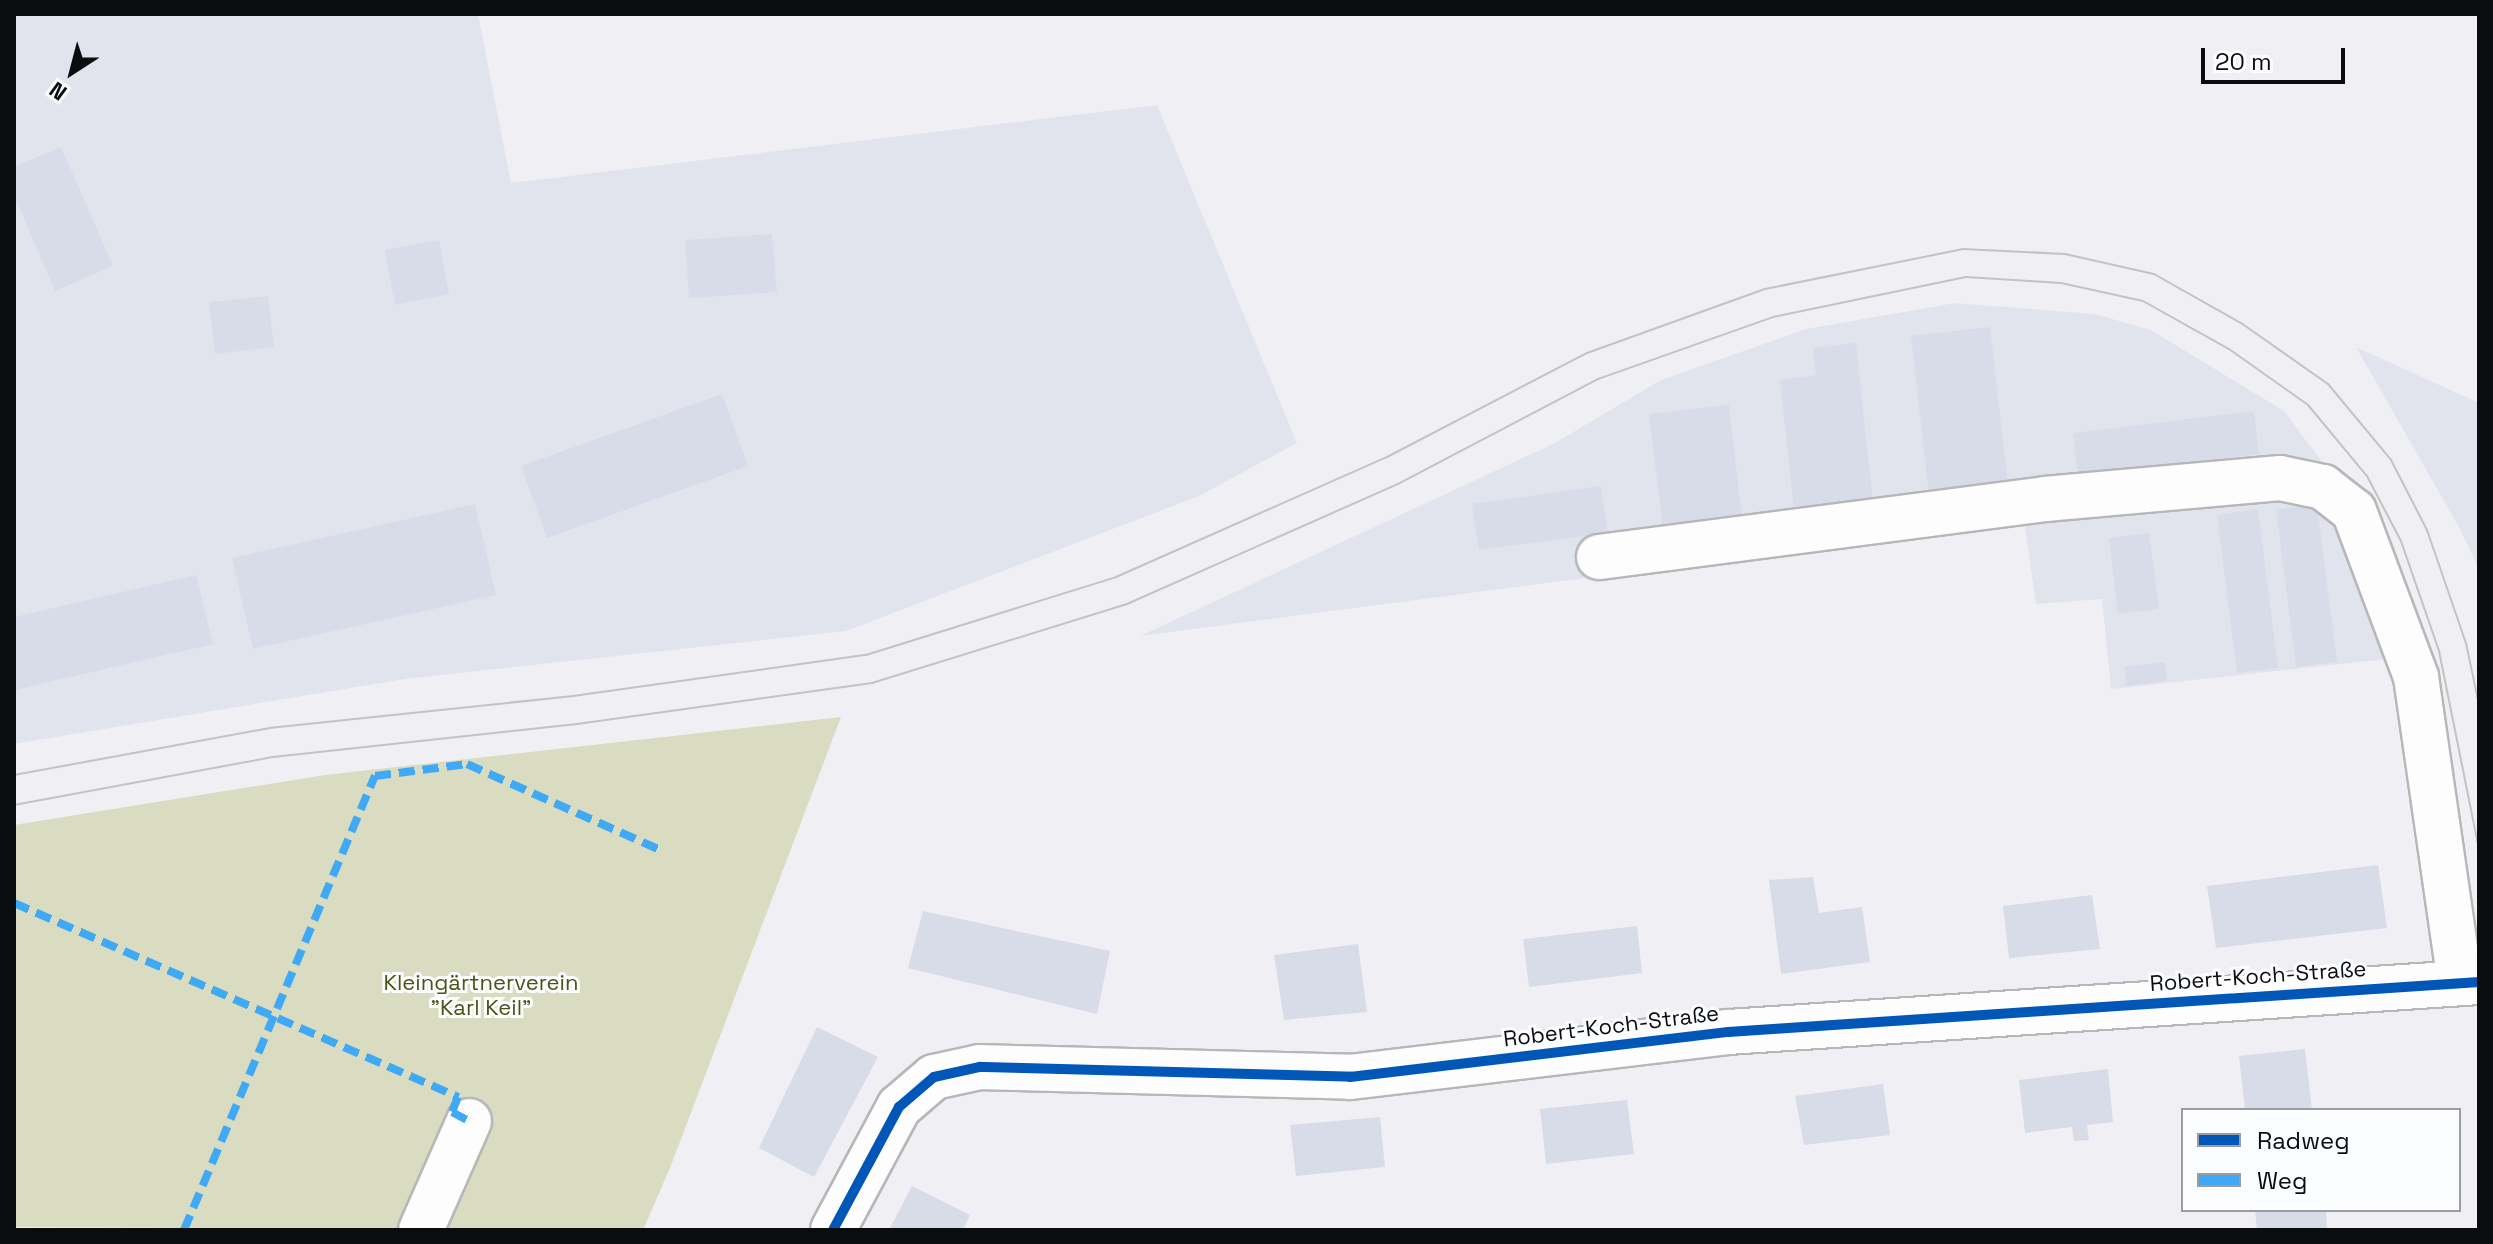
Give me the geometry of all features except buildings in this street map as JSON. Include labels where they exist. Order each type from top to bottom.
[{"type":"street","points":[[1599,557],[2045,499],[2280,478],[2323,487],[2354,511],[2416,677],[2469,982]]},
{"type":"street","name":"Robert-Koch-Straße","points":[[833,1230],[899,1107],[934,1077],[980,1067],[1350,1077],[1728,1032],[2469,982]]},
{"type":"street","points":[[421,1230],[469,1121]]},
{"type":"shaded area","points":[[14,14],[478,14],[511,183],[1157,105],[1297,443],[1199,496],[846,631],[405,679],[14,744]]},
{"type":"shaded area","points":[[1955,303],[2095,314],[2151,330],[2284,411],[2322,462],[2342,502],[2405,657],[2111,689],[2102,599],[2036,604],[2024,521],[1140,636],[1553,444],[1661,380],[1806,329]]},
{"type":"shaded area","points":[[2356,347],[2479,403],[2479,569],[2460,529]]},
{"type":"green space","name":"Kleingärtnerverein \"Karl Keil\"","points":[[841,717],[670,1168],[643,1230],[14,1227],[14,825],[325,775]]},
{"type":"tram line","points":[[14,775],[269,728],[573,696],[866,655],[1116,577],[1387,457],[1587,353],[1765,289],[1963,249],[2065,254],[2154,274],[2244,325],[2328,384],[2391,460],[2427,530],[2466,643],[2479,705]]},
{"type":"tram line","points":[[14,805],[273,757],[577,724],[872,683],[1127,604],[1400,483],[1598,379],[1773,317],[1966,277],[2061,283],[2143,301],[2229,349],[2308,405],[2367,476],[2401,541],[2439,651],[2479,849]]},
{"type":"marked path","points":[[184,1230],[375,776],[467,764],[658,849]]},
{"type":"marked path","points":[[14,903],[458,1097],[452,1112],[469,1121]]},
{"type":"cycle path","points":[[833,1230],[899,1107],[934,1077],[980,1067],[1350,1077],[1728,1032],[2479,982]]}]
